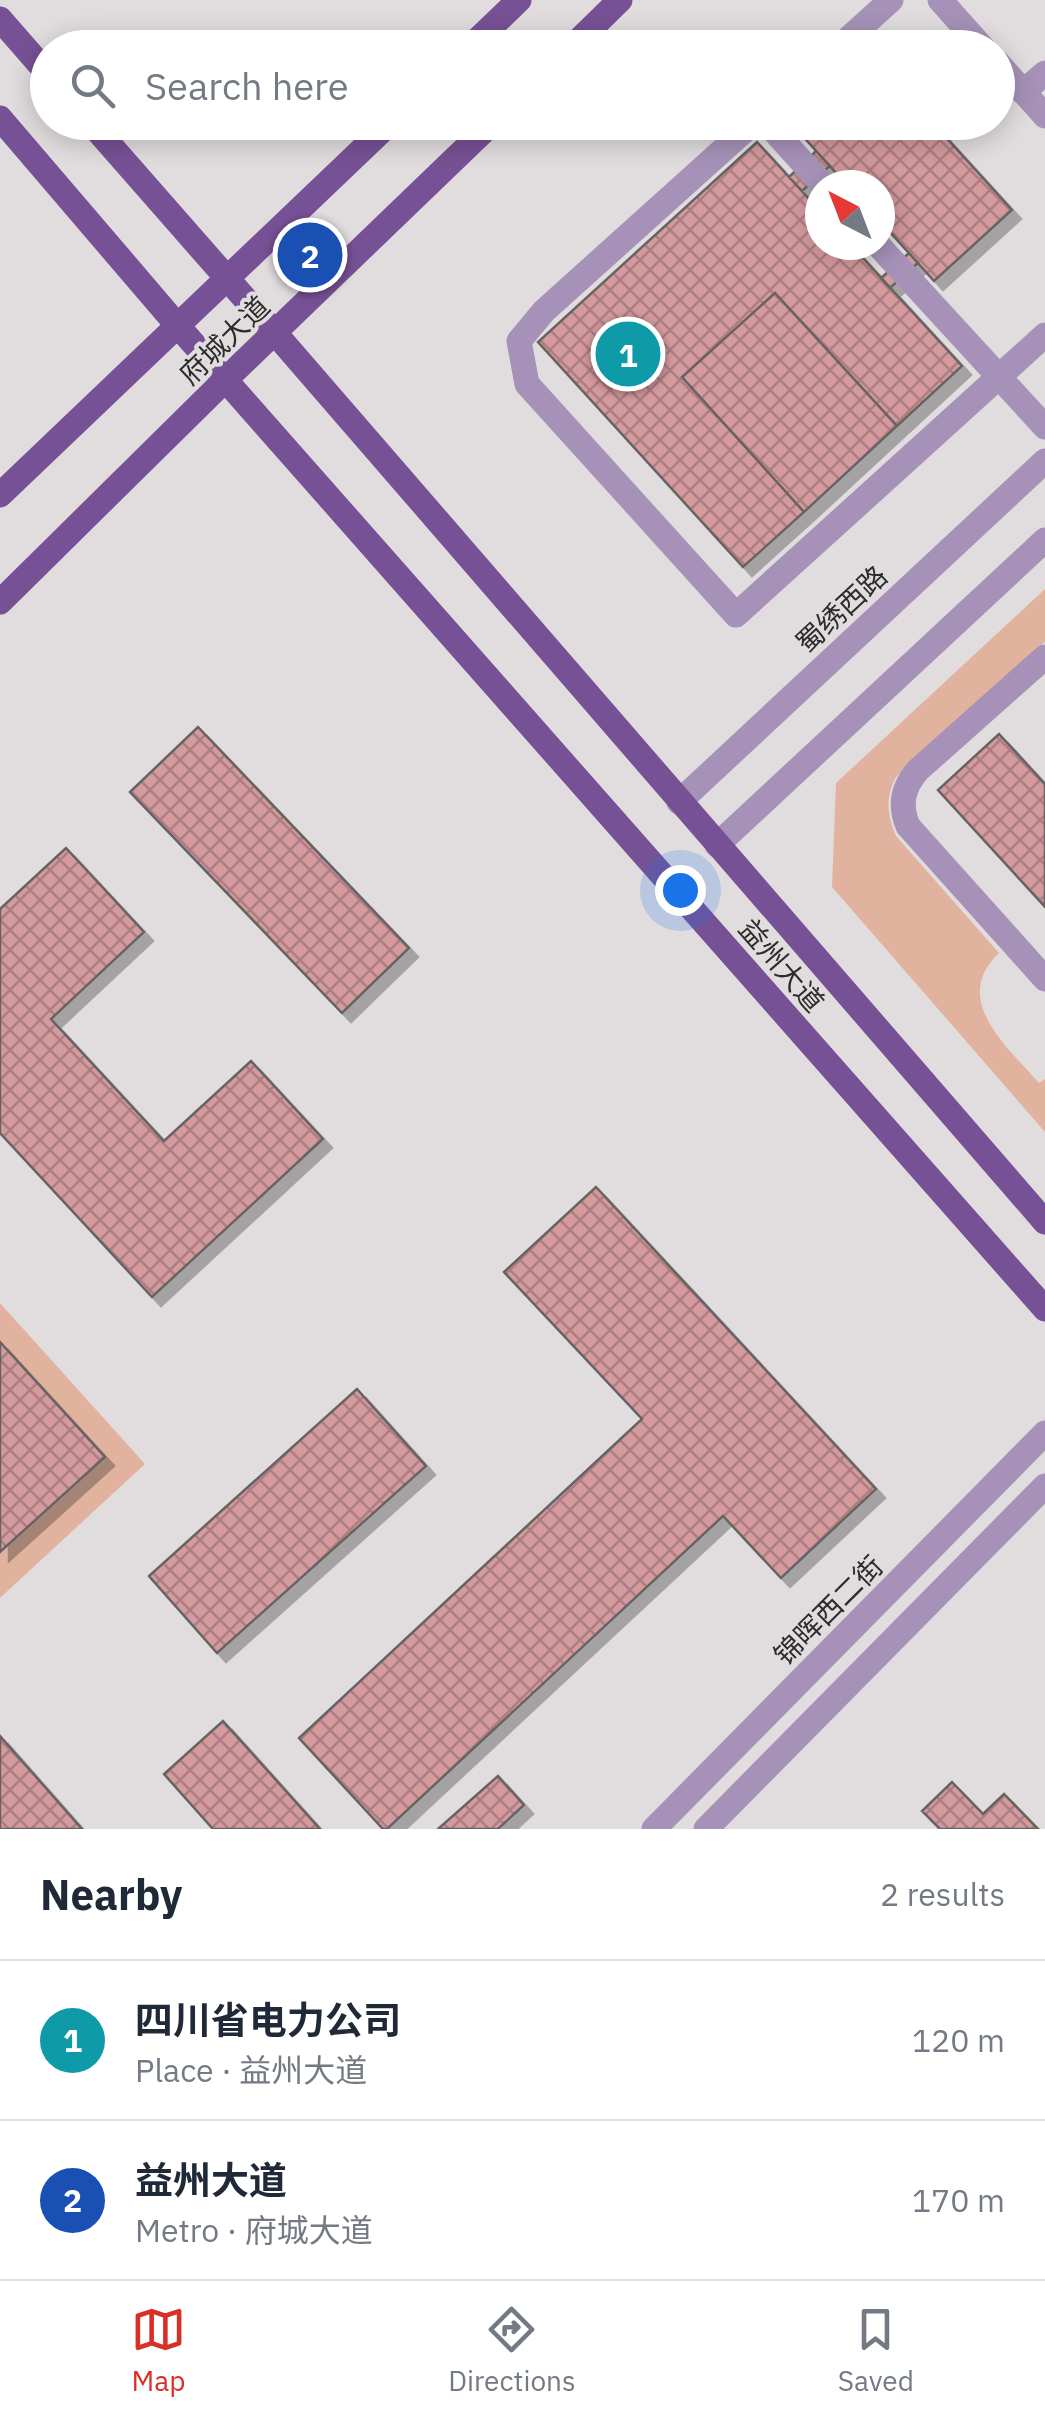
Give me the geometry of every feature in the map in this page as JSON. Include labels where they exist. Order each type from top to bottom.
[{"type":"main road","points":[[489,30],[520,0]]},
{"type":"main road","points":[[589,30],[620,0]]},
{"type":"main road","points":[[0,19],[30,53]]},
{"type":"main road","name":"益州大道","points":[[0,118],[177,325],[1045,1309]]},
{"type":"main road","name":"益州大道","points":[[105,140],[1045,1222]]},
{"type":"main road","name":"府城大道","points":[[0,495],[371,140]]},
{"type":"main road","name":"府城大道","points":[[0,602],[474,140]]},
{"type":"street","points":[[858,30],[890,0]]},
{"type":"street","points":[[940,0],[967,30]]},
{"type":"street","points":[[1024,92],[1045,73]]},
{"type":"street","points":[[1015,82],[1045,116]]},
{"type":"street","points":[[734,140],[544,311],[519,342],[528,384],[736,615],[1045,335]]},
{"type":"street","points":[[783,140],[810,170]]},
{"type":"street","points":[[892,260],[1045,427]]},
{"type":"street","name":"蜀绣西路","points":[[679,802],[1045,460]]},
{"type":"street","points":[[718,844],[1045,540]]},
{"type":"street","points":[[1045,658],[918,770],[909,780],[902,804],[908,826],[1045,979]]},
{"type":"street","name":"锦晖西二街","points":[[654,1829],[1045,1433]]},
{"type":"street","points":[[706,1829],[1045,1486]]},
{"type":"shaded area","points":[[1045,589],[1045,642],[896,777],[889,806],[896,836],[999,953],[985,971],[980,988],[982,1005],[1012,1054],[1039,1083],[1045,1079],[1045,1132],[832,887],[836,783]]},
{"type":"shaded area","points":[[0,1303],[145,1464],[0,1598]]},
{"type":"building","points":[[806,140],[948,140],[1012,210],[934,281],[895,238],[895,170],[833,170]]},
{"type":"building","points":[[757,142],[805,195],[805,260],[865,260],[962,366],[897,426],[775,293],[682,377],[804,512],[743,567],[538,342]]},
{"type":"building","points":[[816,151],[830,166],[826,170],[805,170],[802,191],[789,177]]},
{"type":"building","points":[[909,253],[918,263],[890,288],[881,278]]},
{"type":"building","points":[[775,293],[897,426],[804,512],[682,377]]},
{"type":"building","points":[[198,727],[409,948],[342,1013],[130,792]]},
{"type":"building","points":[[999,734],[1045,784],[1045,907],[938,790]]},
{"type":"building","points":[[66,848],[144,932],[51,1019],[164,1141],[251,1061],[323,1139],[152,1297],[0,1133],[0,909]]},
{"type":"building","points":[[596,1187],[876,1489],[781,1578],[723,1516],[383,1829],[299,1738],[642,1419],[504,1272]]},
{"type":"building","points":[[0,1342],[105,1457],[0,1552]]},
{"type":"building","points":[[357,1389],[426,1466],[217,1653],[149,1576]]},
{"type":"building","points":[[223,1721],[320,1829],[213,1829],[164,1774]]},
{"type":"building","points":[[0,1736],[82,1829],[0,1829]]},
{"type":"building","points":[[498,1776],[524,1805],[498,1829],[438,1829]]},
{"type":"building","points":[[952,1782],[983,1814],[1004,1794],[1038,1829],[940,1829],[922,1811]]},
{"type":"place","name":"益州大道","points":[[310,255]]},
{"type":"place","name":"四川省电力公司","points":[[628,354]]}]
